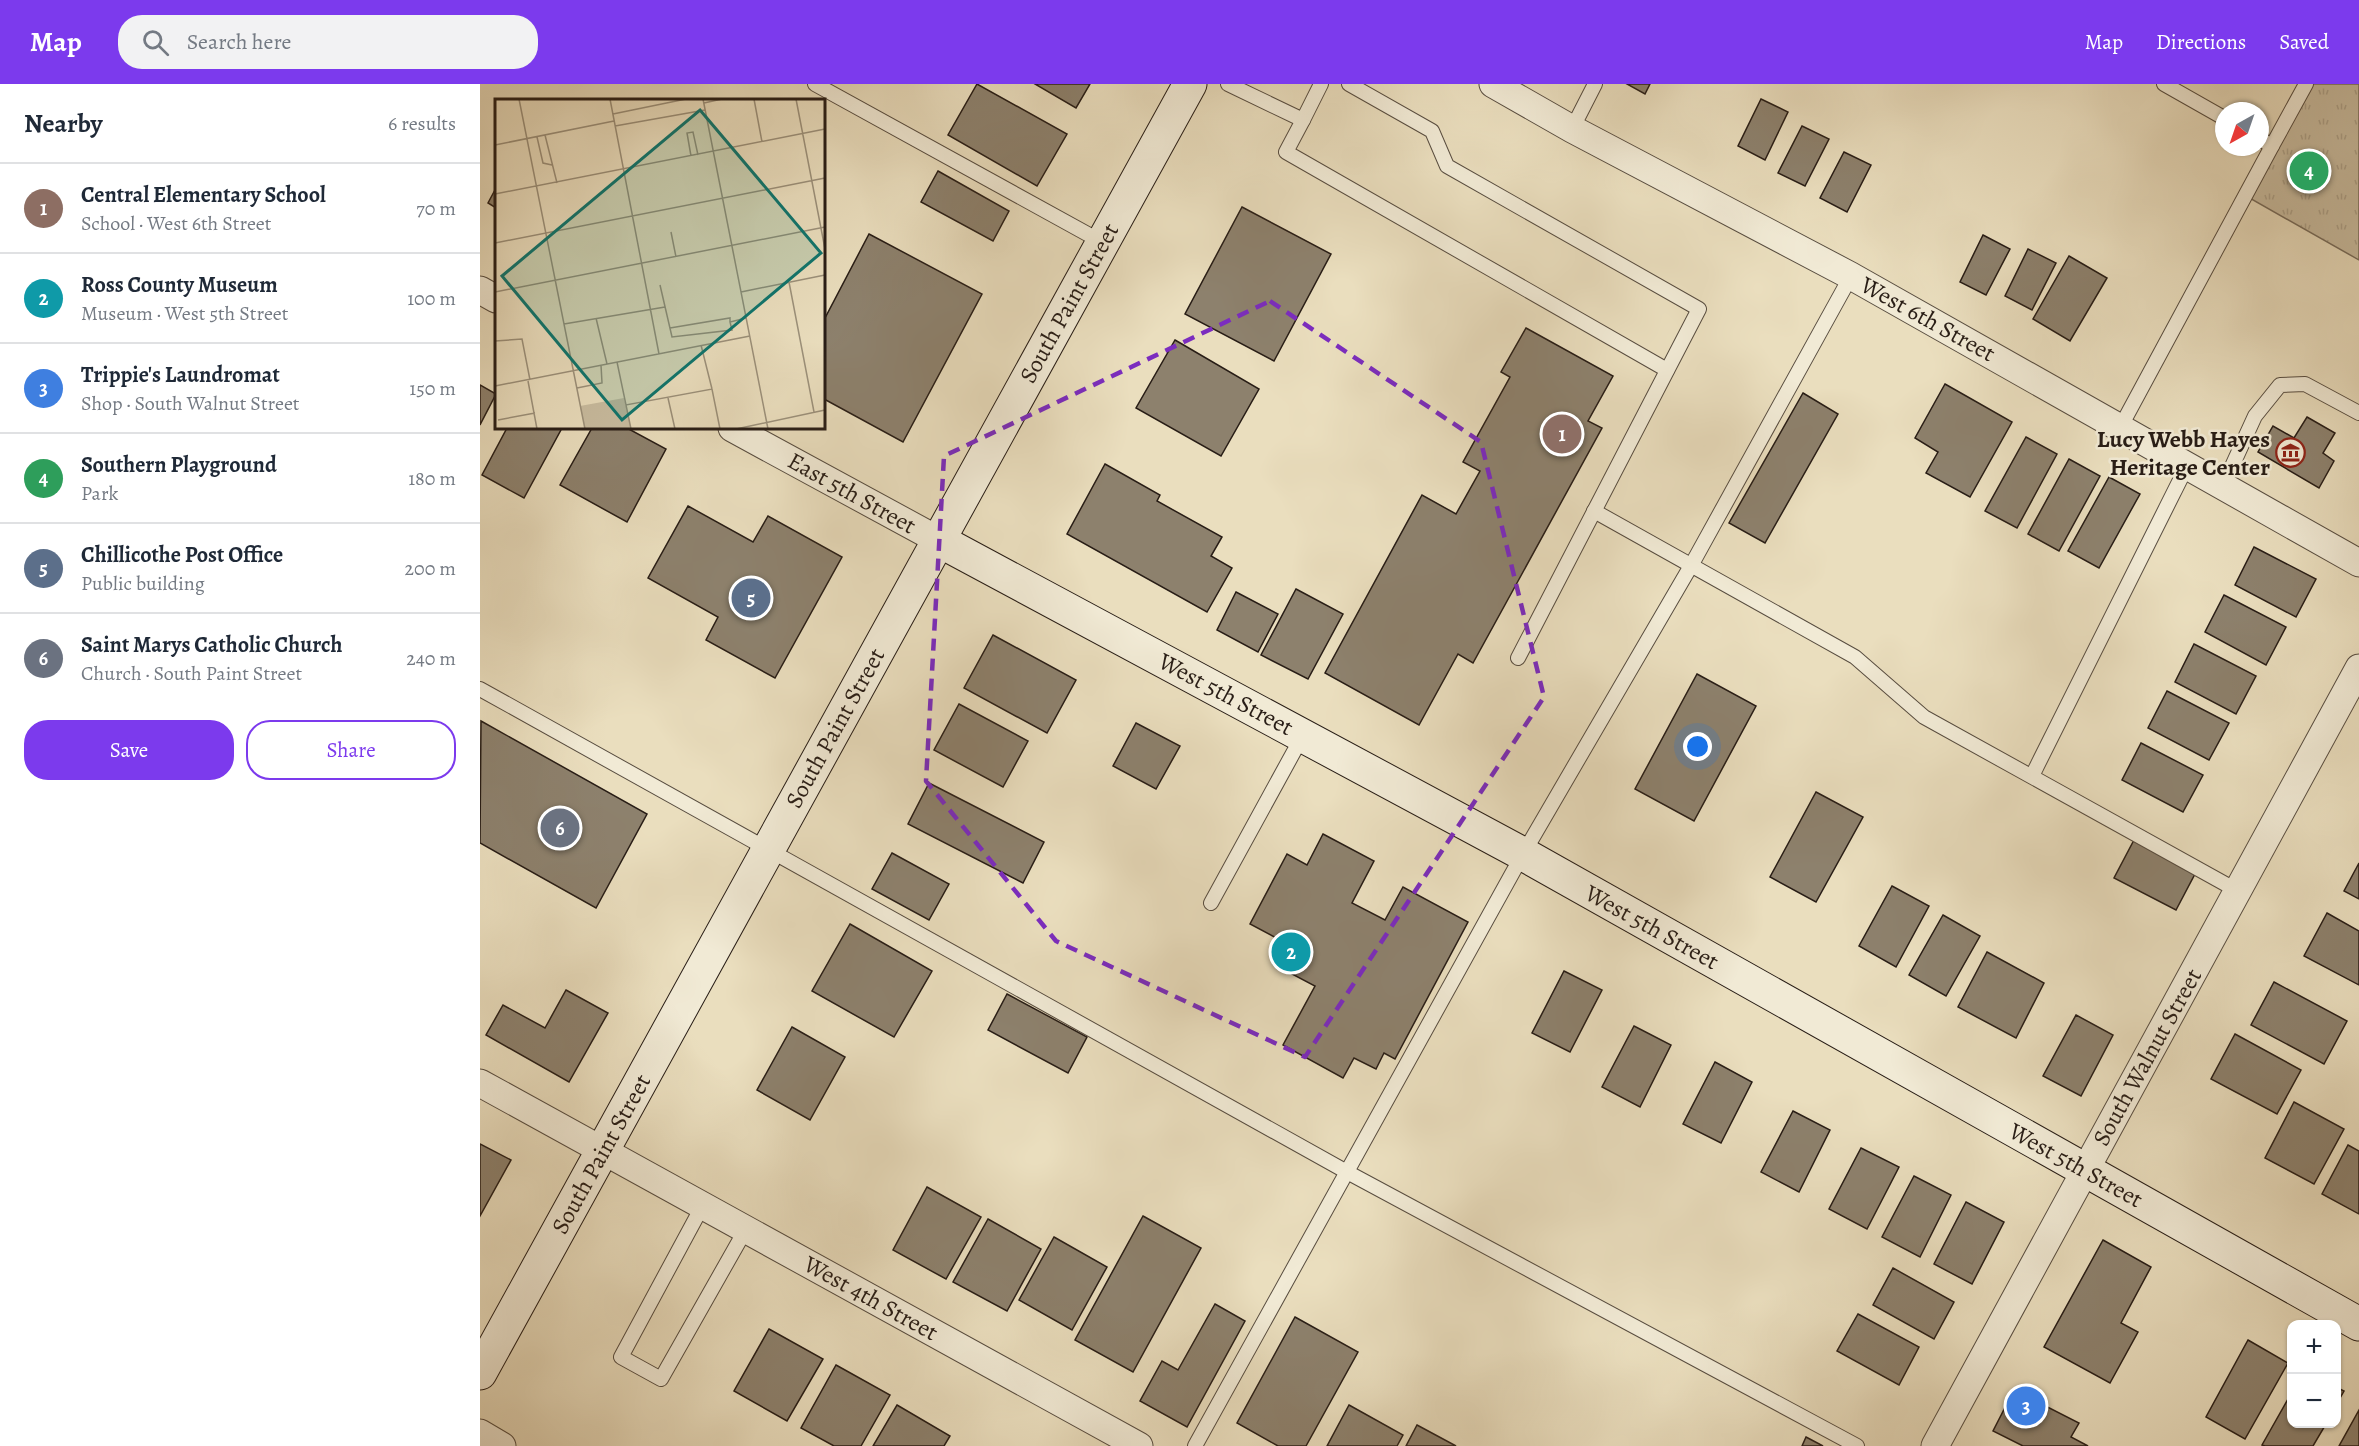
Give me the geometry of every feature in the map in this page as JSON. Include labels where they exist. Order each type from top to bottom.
[{"type":"street","name":"South Paint Street","points":[[480,1373],[1190,84]]},
{"type":"street","name":"West 6th Street","points":[[1493,84],[1572,129],[1851,276],[2359,563]]},
{"type":"street","points":[[480,290],[495,298]]},
{"type":"street","name":"East 5th Street","points":[[734,429],[940,540]]},
{"type":"street","name":"West 5th Street","points":[[940,540],[1523,854],[2359,1324]]},
{"type":"street","name":"South Walnut Street","points":[[1935,1446],[2359,668]]},
{"type":"street","name":"West 4th Street","points":[[480,1083],[1139,1446]]},
{"type":"street","points":[[480,1433],[502,1446]]},
{"type":"lane","points":[[815,84],[1102,242]]},
{"type":"lane","points":[[1228,84],[1304,120]]},
{"type":"lane","points":[[1321,84],[1286,152],[1667,370]]},
{"type":"lane","points":[[1349,84],[1432,131],[1447,166],[1699,309],[1518,658]]},
{"type":"lane","points":[[1572,129],[1595,84]]},
{"type":"lane","points":[[2164,84],[2215,113]]},
{"type":"lane","points":[[2269,138],[2306,84]]},
{"type":"lane","points":[[2120,428],[2259,156]]},
{"type":"lane","points":[[1195,1446],[1523,854],[1692,564],[1851,276]]},
{"type":"lane","points":[[2223,486],[2255,416],[2280,386],[2305,384],[2359,413]]},
{"type":"lane","points":[[2032,776],[2187,466]]},
{"type":"lane","points":[[1594,511],[1856,657],[1924,717],[2238,891]]},
{"type":"lane","points":[[480,689],[1347,1172],[1857,1446]]},
{"type":"lane","points":[[1210,903],[1303,735]]},
{"type":"lane","points":[[703,1205],[621,1357],[661,1379],[746,1229]]},
{"type":"highlighted area","points":[[1270,301],[1481,442],[1544,697],[1305,1057],[1056,941],[926,781],[944,456]]},
{"type":"green space","points":[[2306,84],[2359,84],[2359,260],[2246,196]]},
{"type":"building","points":[[977,84],[1067,134],[1037,186],[948,135]]},
{"type":"building","points":[[1035,84],[1090,84],[1076,108]]},
{"type":"building","points":[[1627,84],[1650,84],[1645,94]]},
{"type":"building","points":[[1761,99],[1788,112],[1765,160],[1738,146]]},
{"type":"building","points":[[1802,126],[1829,139],[1805,186],[1778,173]]},
{"type":"building","points":[[1844,152],[1871,165],[1847,212],[1820,198]]},
{"type":"building","points":[[938,171],[1009,211],[993,241],[921,202]]},
{"type":"building","points":[[495,190],[495,207],[488,203]]},
{"type":"building","points":[[1242,207],[1331,254],[1274,361],[1185,314]]},
{"type":"building","points":[[869,234],[982,294],[903,442],[825,400],[825,318]]},
{"type":"building","points":[[1983,235],[2010,249],[1986,295],[1960,282]]},
{"type":"building","points":[[2028,249],[2056,263],[2032,310],[2005,296]]},
{"type":"building","points":[[2069,256],[2107,278],[2070,341],[2033,319]]},
{"type":"building","points":[[1526,328],[1613,376],[1588,421],[1602,428],[1473,663],[1458,654],[1419,725],[1325,673],[1422,495],[1456,514],[1480,471],[1463,462],[1510,377],[1501,372]]},
{"type":"building","points":[[1175,340],[1259,389],[1221,456],[1136,408]]},
{"type":"building","points":[[1945,384],[2012,422],[1970,497],[1926,473],[1938,452],[1915,438]]},
{"type":"building","points":[[480,385],[495,393],[495,396],[480,425]]},
{"type":"building","points":[[1803,393],[1838,414],[1765,543],[1729,523]]},
{"type":"building","name":"Lucy Webb Hayes Heritage Center","points":[[2307,417],[2335,433],[2323,453],[2334,461],[2319,488],[2258,452],[2273,426],[2294,438]]},
{"type":"building","points":[[506,429],[561,429],[524,498],[482,475]]},
{"type":"building","points":[[591,429],[629,429],[666,449],[627,522],[560,485]]},
{"type":"building","points":[[2026,437],[2057,454],[2017,528],[1985,511]]},
{"type":"building","points":[[2069,459],[2100,476],[2059,551],[2028,534]]},
{"type":"building","points":[[1105,464],[1160,495],[1157,501],[1222,537],[1211,556],[1232,568],[1207,612],[1067,534]]},
{"type":"building","points":[[2109,477],[2140,494],[2099,568],[2068,551]]},
{"type":"building","points":[[688,506],[753,542],[768,516],[842,557],[775,678],[706,640],[718,617],[648,578]]},
{"type":"building","points":[[2254,547],[2316,579],[2296,617],[2235,585]]},
{"type":"building","points":[[1296,589],[1343,614],[1308,679],[1261,655]]},
{"type":"building","points":[[1236,592],[1278,614],[1258,652],[1217,630]]},
{"type":"building","points":[[2224,595],[2286,627],[2266,665],[2205,632]]},
{"type":"building","points":[[993,635],[1076,680],[1047,733],[964,688]]},
{"type":"building","points":[[2194,644],[2256,676],[2236,714],[2175,682]]},
{"type":"building","points":[[1697,674],[1756,706],[1694,821],[1635,789]]},
{"type":"building","points":[[2167,691],[2229,723],[2209,760],[2148,728]]},
{"type":"building","points":[[959,704],[1028,741],[1003,787],[934,750]]},
{"type":"building","points":[[481,721],[647,814],[596,908],[480,843]]},
{"type":"building","points":[[1136,723],[1180,746],[1156,789],[1113,766]]},
{"type":"building","points":[[2141,743],[2203,775],[2183,812],[2122,780]]},
{"type":"building","points":[[929,783],[1044,842],[1023,883],[908,824]]},
{"type":"building","points":[[1816,792],[1863,817],[1816,902],[1770,877]]},
{"type":"building","points":[[1323,834],[1374,861],[1352,903],[1385,920],[1403,887],[1468,922],[1395,1059],[1384,1053],[1376,1069],[1354,1058],[1343,1078],[1283,1045],[1315,986],[1273,964],[1284,942],[1250,924],[1287,854],[1307,865]]},
{"type":"building","points":[[2134,840],[2196,872],[2176,910],[2114,878]]},
{"type":"building","points":[[892,853],[949,884],[929,920],[872,889]]},
{"type":"building","points":[[2359,863],[2359,899],[2344,891]]},
{"type":"building","points":[[1892,886],[1929,906],[1896,967],[1859,946]]},
{"type":"building","points":[[2327,913],[2359,931],[2359,985],[2304,956]]},
{"type":"building","points":[[1943,915],[1980,936],[1946,996],[1909,975]]},
{"type":"building","points":[[850,924],[932,971],[894,1037],[812,991]]},
{"type":"building","points":[[1987,952],[2044,983],[2016,1038],[1958,1007]]},
{"type":"building","points":[[1564,971],[1602,990],[1570,1052],[1532,1033]]},
{"type":"building","points":[[2274,982],[2347,1021],[2324,1064],[2251,1025]]},
{"type":"building","points":[[566,990],[608,1013],[569,1082],[486,1035],[503,1005],[545,1028]]},
{"type":"building","points":[[1007,994],[1087,1037],[1068,1073],[988,1030]]},
{"type":"building","points":[[2076,1015],[2113,1035],[2081,1096],[2043,1076]]},
{"type":"building","points":[[1634,1026],[1671,1045],[1640,1107],[1602,1087]]},
{"type":"building","points":[[792,1027],[845,1057],[810,1120],[757,1090]]},
{"type":"building","points":[[2235,1034],[2301,1070],[2277,1114],[2211,1079]]},
{"type":"building","points":[[1715,1062],[1752,1082],[1721,1143],[1683,1124]]},
{"type":"building","points":[[2294,1102],[2344,1129],[2314,1184],[2265,1158]]},
{"type":"building","points":[[1793,1111],[1830,1130],[1799,1192],[1761,1172]]},
{"type":"building","points":[[480,1144],[511,1160],[480,1216]]},
{"type":"building","points":[[2348,1145],[2359,1151],[2359,1214],[2322,1194]]},
{"type":"building","points":[[1861,1148],[1899,1167],[1867,1229],[1829,1209]]},
{"type":"building","points":[[1914,1176],[1951,1195],[1920,1257],[1882,1237]]},
{"type":"building","points":[[927,1187],[981,1217],[946,1279],[893,1250]]},
{"type":"building","points":[[1966,1202],[2004,1222],[1972,1284],[1934,1264]]},
{"type":"building","points":[[1143,1216],[1201,1248],[1133,1372],[1075,1340]]},
{"type":"building","points":[[988,1219],[1041,1249],[1007,1311],[953,1282]]},
{"type":"building","points":[[1054,1237],[1107,1267],[1072,1330],[1019,1300]]},
{"type":"building","points":[[2103,1240],[2151,1267],[2121,1323],[2138,1332],[2110,1383],[2044,1347]]},
{"type":"building","points":[[1893,1268],[1954,1302],[1934,1339],[1873,1305]]},
{"type":"building","points":[[1215,1304],[1245,1321],[1187,1427],[1140,1401],[1162,1361],[1178,1370]]},
{"type":"building","points":[[1858,1314],[1919,1347],[1899,1385],[1837,1351]]},
{"type":"building","points":[[1295,1317],[1358,1352],[1306,1446],[1278,1446],[1237,1423]]},
{"type":"building","points":[[769,1329],[823,1359],[787,1421],[734,1391]]},
{"type":"building","points":[[2248,1340],[2287,1362],[2245,1439],[2206,1417]]},
{"type":"building","points":[[836,1365],[890,1395],[861,1446],[834,1446],[801,1428]]},
{"type":"building","points":[[2014,1390],[2079,1423],[2071,1437],[2088,1446],[2023,1446],[1993,1431]]},
{"type":"building","points":[[2287,1401],[2287,1428],[2324,1428],[2313,1446],[2262,1445]]},
{"type":"building","points":[[897,1405],[950,1436],[944,1446],[873,1446]]},
{"type":"building","points":[[1349,1405],[1403,1435],[1397,1446],[1327,1446]]},
{"type":"building","points":[[2359,1410],[2359,1446],[2339,1446]]},
{"type":"building","points":[[1417,1425],[1456,1446],[1406,1446]]},
{"type":"building","points":[[1806,1437],[1823,1446],[1802,1446]]},
{"type":"place","name":"Southern Playground","points":[[2309,171]]},
{"type":"place","name":"Central Elementary School","points":[[1562,434]]},
{"type":"place","name":"Lucy Webb Hayes Heritage Center","points":[[2291,453]]},
{"type":"place","name":"Chillicothe Post Office","points":[[751,598]]},
{"type":"place","name":"Saint Marys Catholic Church","points":[[560,828]]},
{"type":"place","name":"Ross County Museum","points":[[1291,952]]},
{"type":"place","name":"Trippie's Laundromat","points":[[2026,1406]]}]
